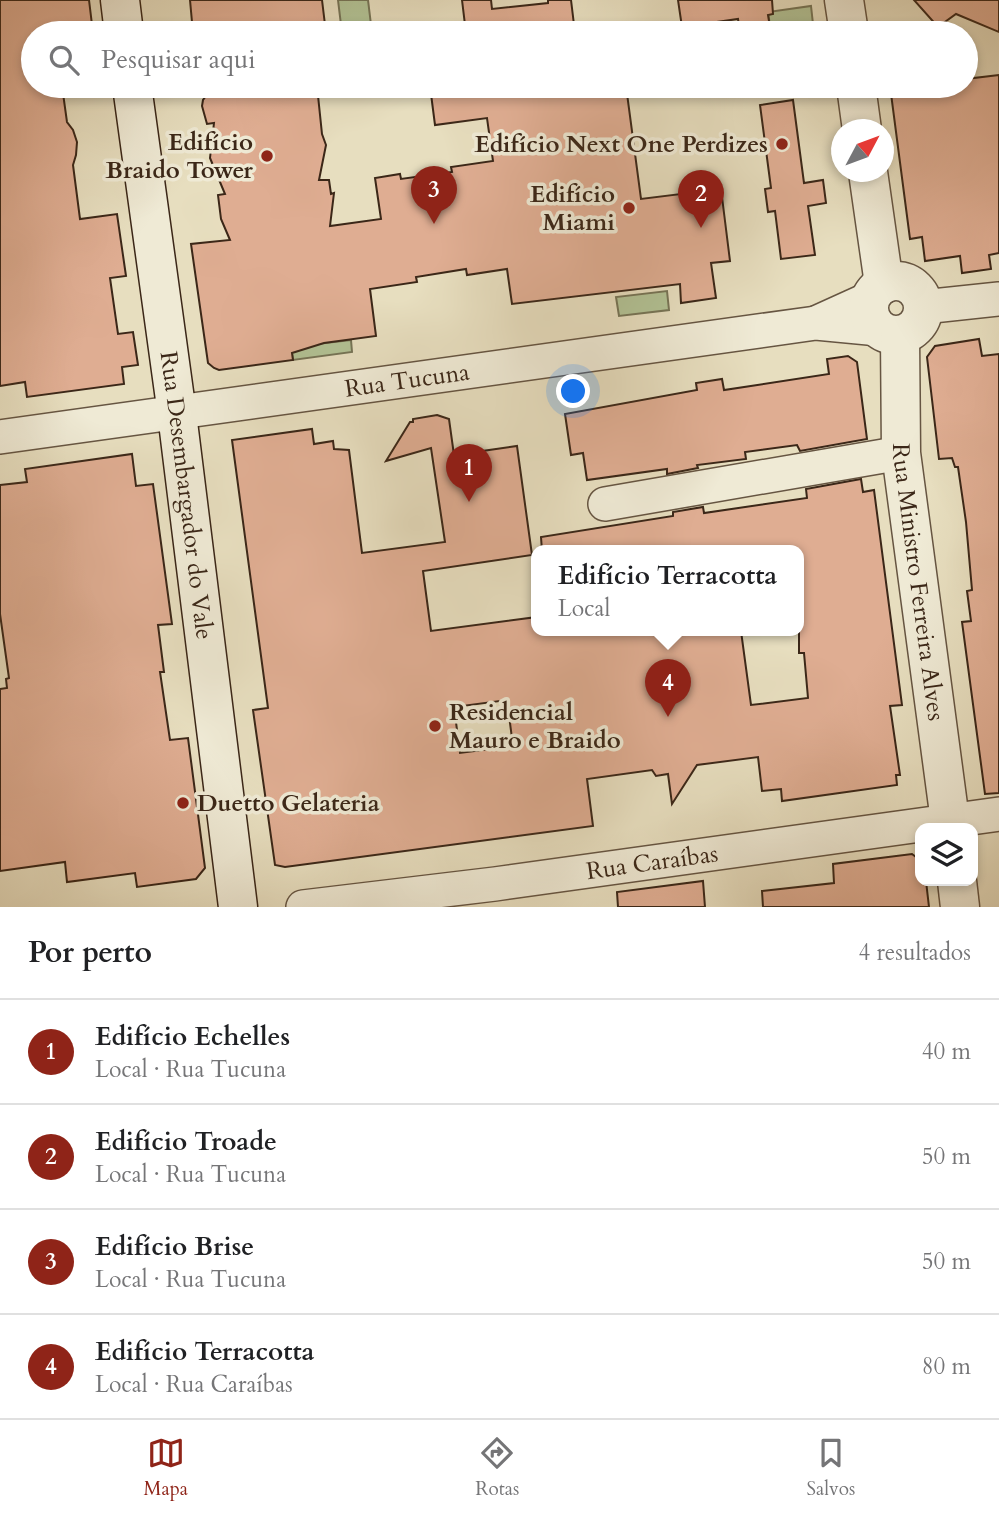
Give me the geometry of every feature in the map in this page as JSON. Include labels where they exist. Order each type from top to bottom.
[{"type":"main road","points":[[120,0],[123,21]]},
{"type":"main road","points":[[844,0],[847,21]]},
{"type":"main road","name":"Rua Desembargador do Vale","points":[[134,98],[177,414],[238,907]]},
{"type":"main road","points":[[858,98],[860,119]]},
{"type":"main road","name":"Rua Ministro Ferreira Alves","points":[[870,182],[891,311],[901,453],[951,823]]},
{"type":"main road","points":[[958,886],[960,907]]},
{"type":"street","name":"Rua Tucuna","points":[[0,437],[891,311],[999,299]]},
{"type":"street","points":[[605,505],[901,453]]},
{"type":"street","name":"Rua Caraíbas","points":[[956,823],[999,814]]},
{"type":"street","name":"Rua Caraíbas","points":[[303,907],[915,829]]},
{"type":"green space","points":[[338,0],[368,0],[371,21],[341,21]]},
{"type":"green space","points":[[811,6],[813,21],[769,21],[768,12]]},
{"type":"green space","points":[[667,291],[669,310],[619,316],[616,297]]},
{"type":"green space","points":[[351,340],[352,352],[293,360],[291,347]]},
{"type":"building","points":[[0,0],[89,0],[92,21],[21,21],[21,98],[64,98],[67,122],[77,142],[73,165],[80,219],[117,214],[126,276],[110,278],[118,334],[133,332],[138,365],[122,367],[124,384],[27,397],[25,382],[0,386]]},
{"type":"building","points":[[190,0],[322,0],[325,21],[192,21]]},
{"type":"building","points":[[462,0],[491,0],[492,9],[548,3],[548,0],[571,0],[574,21],[465,21]]},
{"type":"building","points":[[678,0],[772,0],[773,14],[768,15],[769,21],[681,21]]},
{"type":"building","points":[[914,0],[999,0],[999,32],[956,14],[946,21],[933,21]]},
{"type":"building","points":[[999,75],[999,253],[989,255],[991,269],[962,273],[960,256],[925,261],[922,237],[910,239],[892,98],[978,98],[978,78]]},
{"type":"building","points":[[318,98],[322,134],[326,145],[319,180],[329,180],[331,194],[334,193],[330,226],[381,219],[375,178],[400,174],[401,179],[452,172],[451,167],[493,161],[487,118],[435,125],[432,98],[628,98],[641,199],[721,189],[730,261],[711,263],[716,298],[681,303],[680,284],[512,304],[507,269],[467,275],[466,269],[416,277],[417,282],[370,289],[376,336],[324,343],[292,353],[293,360],[219,370],[208,363],[191,244],[230,240],[221,219],[218,195],[225,194],[210,158],[214,123],[207,124],[203,100]]},
{"type":"building","name":"Edifício Next One Perdizes","points":[[793,100],[804,183],[823,180],[826,203],[808,206],[815,255],[781,259],[775,211],[768,212],[765,189],[771,188],[760,105]]},
{"type":"building","points":[[979,339],[982,356],[999,354],[999,793],[985,794],[962,622],[971,621],[967,591],[972,590],[966,522],[958,467],[955,467],[952,458],[939,459],[927,357],[935,346]]},
{"type":"building","points":[[848,356],[857,362],[867,439],[800,451],[797,445],[745,452],[746,459],[697,465],[698,468],[667,474],[667,469],[587,480],[583,453],[571,455],[565,414],[697,390],[696,383],[722,379],[724,390],[829,374],[827,359]]},
{"type":"building","points":[[437,415],[449,419],[454,455],[517,446],[531,548],[531,555],[423,571],[431,631],[531,618],[531,636],[742,636],[751,705],[808,698],[804,653],[799,653],[799,636],[804,636],[804,545],[542,545],[541,537],[673,516],[673,512],[703,507],[704,513],[807,498],[806,489],[861,479],[863,492],[874,490],[902,705],[890,706],[900,775],[896,775],[897,785],[782,801],[781,789],[762,791],[758,757],[697,765],[672,804],[668,774],[656,776],[652,770],[587,779],[593,826],[285,867],[275,865],[253,710],[268,708],[232,440],[312,429],[314,444],[333,441],[334,449],[349,450],[362,553],[445,542],[431,448],[386,461],[410,422],[413,422],[413,419]],"holes":[[[507,700],[513,746],[460,753],[454,707]]]},
{"type":"building","points":[[132,454],[136,486],[153,484],[172,624],[158,625],[164,672],[160,672],[170,740],[188,738],[205,868],[196,879],[137,887],[135,873],[67,882],[65,862],[0,871],[0,689],[7,688],[6,679],[9,678],[0,614],[0,485],[27,482],[25,469]]},
{"type":"building","points":[[912,854],[915,856],[915,886],[927,886],[929,907],[763,907],[762,891],[834,883],[833,864]]},
{"type":"building","points":[[703,881],[705,907],[618,907],[617,892]]},
{"type":"place","name":"Edifício Next One Perdizes","points":[[782,144]]},
{"type":"place","name":"Edifício Braido Tower","points":[[267,156]]},
{"type":"place","name":"Edifício Miami","points":[[629,208]]},
{"type":"place","name":"Edifício Brise","points":[[434,224]]},
{"type":"place","name":"Edifício Troade","points":[[701,228]]},
{"type":"place","name":"Edifício Echelles","points":[[469,502]]},
{"type":"place","name":"Edifício Terracotta","points":[[668,717]]},
{"type":"place","name":"Residencial Mauro e Braido","points":[[435,726]]},
{"type":"place","name":"Duetto Gelateria","points":[[183,803]]}]
